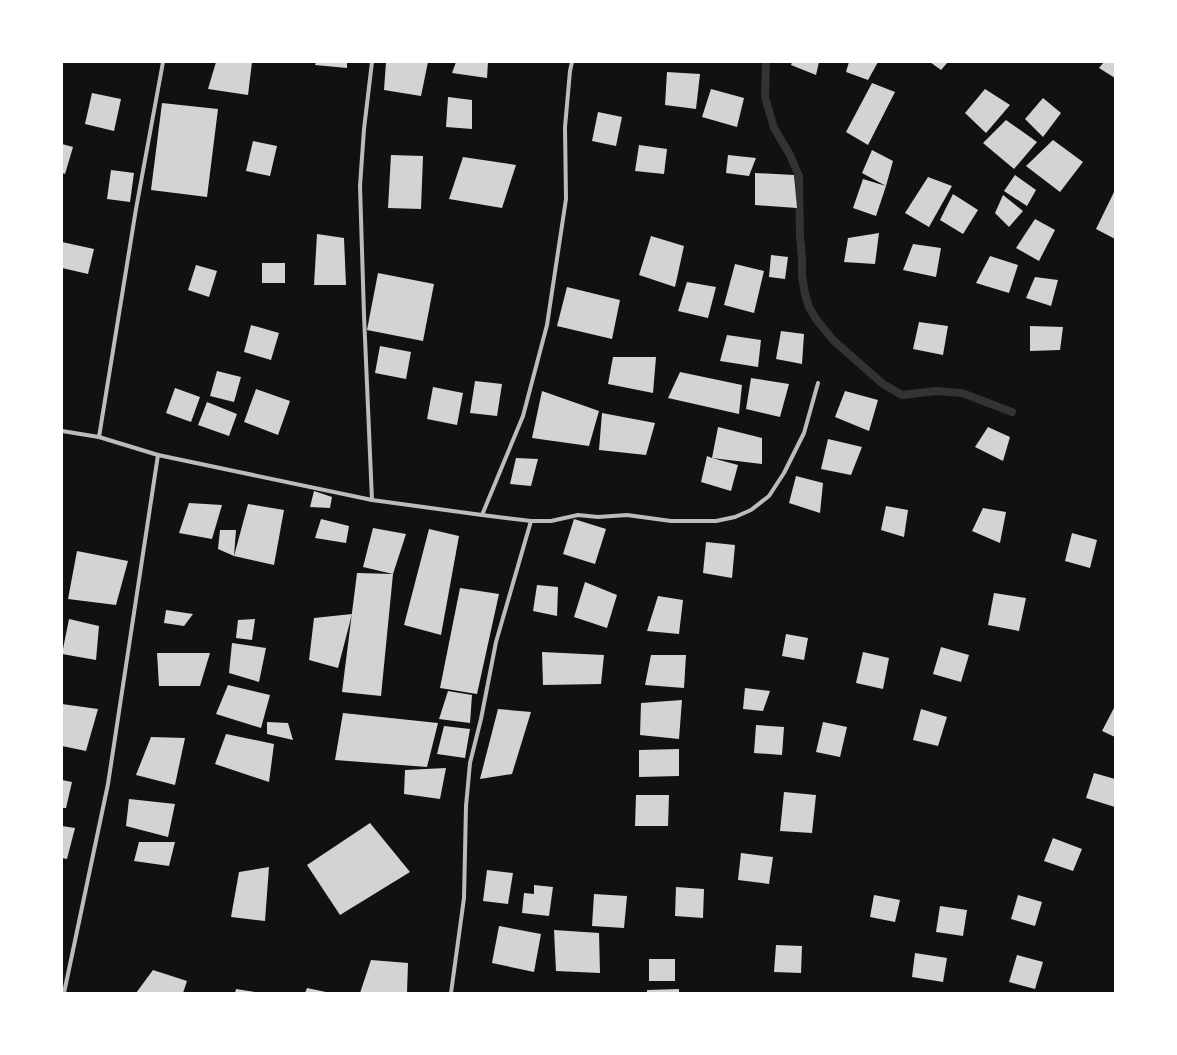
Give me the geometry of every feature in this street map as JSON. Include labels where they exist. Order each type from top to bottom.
[{"type":"street","points":[[99,437],[136,209],[163,62]]},
{"type":"street","points":[[372,62],[364,128],[360,186],[372,500]]},
{"type":"street","points":[[482,515],[523,416],[547,325],[566,199],[565,128],[572,62]]},
{"type":"street","points":[[62,430],[99,437],[158,455],[372,500],[531,521],[551,521],[578,515],[598,517],[627,515],[671,521],[716,521],[735,518],[751,510],[769,496],[784,473],[804,433],[818,383]]},
{"type":"street","points":[[64,993],[108,784],[158,455]]},
{"type":"street","points":[[452,993],[464,898],[466,806],[470,763],[481,719],[496,642],[531,521]]},
{"type":"building","points":[[216,62],[252,62],[248,95],[208,89]]},
{"type":"building","points":[[316,62],[347,62],[347,68],[315,65]]},
{"type":"building","points":[[386,62],[428,62],[421,96],[384,90]]},
{"type":"building","points":[[456,62],[488,62],[487,78],[452,73]]},
{"type":"building","points":[[792,62],[819,62],[816,75],[791,65]]},
{"type":"building","points":[[849,62],[878,62],[868,80],[846,72]]},
{"type":"building","points":[[930,62],[948,62],[941,70]]},
{"type":"building","points":[[1104,62],[1115,62],[1115,78],[1099,68]]},
{"type":"building","points":[[667,72],[700,74],[696,109],[665,105]]},
{"type":"building","points":[[872,83],[895,92],[868,145],[846,132]]},
{"type":"building","points":[[711,89],[744,98],[737,127],[702,117]]},
{"type":"building","points":[[985,89],[1010,105],[986,133],[965,113]]},
{"type":"building","points":[[92,93],[121,99],[114,131],[85,124]]},
{"type":"building","points":[[448,97],[472,100],[472,129],[446,127]]},
{"type":"building","points":[[1043,98],[1061,113],[1043,137],[1025,119]]},
{"type":"building","points":[[162,103],[218,109],[207,197],[151,190]]},
{"type":"building","points":[[598,112],[622,117],[616,146],[592,141]]},
{"type":"building","points":[[1006,120],[1037,142],[1014,169],[983,143]]},
{"type":"building","points":[[1053,140],[1083,162],[1060,192],[1026,166]]},
{"type":"building","points":[[253,141],[277,146],[270,176],[246,171]]},
{"type":"building","points":[[62,144],[73,147],[65,174],[62,173]]},
{"type":"building","points":[[639,145],[667,149],[664,174],[635,171]]},
{"type":"building","points":[[872,150],[893,161],[886,186],[862,173]]},
{"type":"building","points":[[391,155],[423,156],[421,209],[388,208]]},
{"type":"building","points":[[728,155],[756,158],[749,176],[726,173]]},
{"type":"building","points":[[463,157],[516,165],[502,208],[449,199]]},
{"type":"building","points":[[111,170],[134,173],[130,202],[107,199]]},
{"type":"building","points":[[755,173],[794,175],[797,208],[755,205]]},
{"type":"building","points":[[1015,175],[1036,190],[1027,206],[1004,191]]},
{"type":"building","points":[[928,177],[952,186],[929,227],[905,213]]},
{"type":"building","points":[[863,179],[886,186],[876,216],[853,208]]},
{"type":"building","points":[[1115,190],[1115,239],[1096,229]]},
{"type":"building","points":[[953,194],[978,210],[963,234],[940,220]]},
{"type":"building","points":[[1003,195],[1023,211],[1009,227],[995,213]]},
{"type":"building","points":[[1035,219],[1055,230],[1039,261],[1016,248]]},
{"type":"building","points":[[879,233],[875,264],[844,262],[848,238]]},
{"type":"building","points":[[317,234],[344,238],[346,285],[314,285]]},
{"type":"building","points":[[651,236],[684,246],[675,287],[639,275]]},
{"type":"building","points":[[62,242],[94,249],[88,274],[62,268]]},
{"type":"building","points":[[913,244],[941,248],[936,277],[903,270]]},
{"type":"building","points":[[771,255],[788,257],[785,279],[769,277]]},
{"type":"building","points":[[990,256],[1018,265],[1009,293],[976,283]]},
{"type":"building","points":[[262,263],[285,263],[285,283],[262,283]]},
{"type":"building","points":[[735,264],[764,271],[754,313],[724,305]]},
{"type":"building","points":[[196,265],[217,271],[209,297],[188,290]]},
{"type":"building","points":[[378,273],[434,284],[423,341],[367,330]]},
{"type":"building","points":[[1035,277],[1058,280],[1051,306],[1026,298]]},
{"type":"building","points":[[687,282],[716,287],[708,318],[678,311]]},
{"type":"building","points":[[567,287],[620,300],[612,339],[557,326]]},
{"type":"building","points":[[919,322],[948,326],[943,355],[913,349]]},
{"type":"building","points":[[251,325],[279,333],[271,360],[244,352]]},
{"type":"building","points":[[1030,326],[1063,327],[1060,350],[1030,351]]},
{"type":"building","points":[[781,331],[804,334],[802,364],[776,359]]},
{"type":"building","points":[[727,335],[761,340],[758,367],[720,361]]},
{"type":"building","points":[[380,346],[411,352],[406,379],[375,373]]},
{"type":"building","points":[[613,357],[656,357],[653,393],[608,384]]},
{"type":"building","points":[[217,371],[241,377],[234,402],[210,396]]},
{"type":"building","points":[[680,372],[742,385],[739,414],[668,398]]},
{"type":"building","points":[[751,378],[789,384],[780,417],[746,409]]},
{"type":"building","points":[[475,381],[502,384],[497,416],[470,413]]},
{"type":"building","points":[[433,387],[463,393],[457,425],[427,419]]},
{"type":"building","points":[[175,388],[200,397],[191,422],[166,413]]},
{"type":"building","points":[[256,389],[290,401],[278,435],[244,422]]},
{"type":"building","points":[[542,391],[599,411],[589,446],[532,438]]},
{"type":"building","points":[[845,391],[878,400],[869,431],[835,417]]},
{"type":"building","points":[[207,402],[237,414],[229,436],[198,425]]},
{"type":"building","points":[[602,413],[655,423],[646,455],[599,450]]},
{"type":"building","points":[[718,427],[762,438],[762,464],[712,458]]},
{"type":"building","points":[[988,427],[1010,437],[1003,461],[975,447]]},
{"type":"building","points":[[828,439],[862,447],[851,475],[821,469]]},
{"type":"building","points":[[707,456],[738,465],[731,491],[701,482]]},
{"type":"building","points":[[516,458],[538,459],[531,486],[510,484]]},
{"type":"building","points":[[796,476],[823,483],[820,513],[789,503]]},
{"type":"building","points":[[314,491],[332,497],[330,508],[310,507]]},
{"type":"building","points":[[189,503],[222,505],[212,539],[179,533]]},
{"type":"building","points":[[248,504],[284,510],[274,565],[234,556]]},
{"type":"building","points":[[886,506],[908,510],[904,537],[881,530]]},
{"type":"building","points":[[983,508],[1006,512],[1000,543],[972,531]]},
{"type":"building","points":[[321,519],[349,526],[346,543],[315,538]]},
{"type":"building","points":[[574,519],[606,529],[595,564],[563,554]]},
{"type":"building","points":[[373,528],[406,534],[393,574],[363,567]]},
{"type":"building","points":[[429,529],[459,536],[441,635],[404,625]]},
{"type":"building","points":[[220,530],[236,530],[234,556],[218,549]]},
{"type":"building","points":[[1072,533],[1097,540],[1090,568],[1065,561]]},
{"type":"building","points":[[706,542],[735,545],[732,578],[703,573]]},
{"type":"building","points":[[77,551],[128,561],[116,605],[68,599]]},
{"type":"building","points":[[357,573],[393,574],[381,696],[342,692]]},
{"type":"building","points":[[585,582],[617,595],[607,628],[574,617]]},
{"type":"building","points":[[537,585],[558,587],[557,616],[533,611]]},
{"type":"building","points":[[460,588],[499,594],[477,694],[440,688]]},
{"type":"building","points":[[994,593],[1026,598],[1019,631],[988,625]]},
{"type":"building","points":[[658,596],[683,600],[679,634],[647,631]]},
{"type":"building","points":[[166,610],[193,614],[184,626],[164,623]]},
{"type":"building","points":[[352,614],[338,668],[309,660],[314,618]]},
{"type":"building","points":[[69,619],[99,626],[96,660],[62,654]]},
{"type":"building","points":[[255,619],[252,640],[236,638],[238,620]]},
{"type":"building","points":[[786,634],[808,638],[804,660],[782,656]]},
{"type":"building","points":[[232,643],[266,648],[259,682],[229,673]]},
{"type":"building","points":[[941,647],[969,655],[961,682],[933,674]]},
{"type":"building","points":[[542,652],[604,655],[601,684],[543,685]]},
{"type":"building","points":[[863,652],[889,658],[883,689],[856,683]]},
{"type":"building","points":[[157,653],[210,653],[200,686],[159,686]]},
{"type":"building","points":[[651,655],[686,655],[684,688],[645,685]]},
{"type":"building","points":[[228,685],[270,695],[261,728],[216,714]]},
{"type":"building","points":[[745,688],[770,691],[763,711],[743,709]]},
{"type":"building","points":[[448,691],[472,695],[470,723],[439,719]]},
{"type":"building","points":[[682,700],[679,739],[640,735],[641,703]]},
{"type":"building","points":[[62,704],[98,709],[86,751],[62,746]]},
{"type":"building","points":[[1115,706],[1115,737],[1102,731]]},
{"type":"building","points":[[498,709],[531,712],[512,774],[480,779]]},
{"type":"building","points":[[921,709],[947,717],[938,746],[913,740]]},
{"type":"building","points":[[343,713],[438,723],[427,767],[335,760]]},
{"type":"building","points":[[267,722],[288,723],[293,740],[267,734]]},
{"type":"building","points":[[823,722],[847,727],[840,757],[816,752]]},
{"type":"building","points":[[756,725],[784,727],[782,755],[754,753]]},
{"type":"building","points":[[444,726],[470,729],[465,758],[437,754]]},
{"type":"building","points":[[226,734],[274,744],[269,782],[215,764]]},
{"type":"building","points":[[151,737],[185,738],[175,785],[136,775]]},
{"type":"building","points":[[679,749],[679,776],[639,777],[639,750]]},
{"type":"building","points":[[446,768],[440,799],[404,794],[405,770]]},
{"type":"building","points":[[1094,773],[1115,779],[1115,807],[1086,798]]},
{"type":"building","points":[[62,780],[72,782],[66,808],[62,808]]},
{"type":"building","points":[[784,792],[816,795],[812,833],[780,831]]},
{"type":"building","points":[[636,795],[669,795],[668,826],[635,826]]},
{"type":"building","points":[[129,799],[175,804],[168,837],[126,826]]},
{"type":"building","points":[[370,823],[410,872],[340,915],[307,865]]},
{"type":"building","points":[[62,826],[75,828],[67,859],[62,858]]},
{"type":"building","points":[[1053,838],[1082,849],[1073,871],[1044,861]]},
{"type":"building","points":[[139,842],[175,842],[169,866],[134,861]]},
{"type":"building","points":[[741,853],[773,857],[769,884],[738,880]]},
{"type":"building","points":[[269,867],[265,921],[231,917],[239,872]]},
{"type":"building","points":[[487,870],[513,873],[508,904],[483,901]]},
{"type":"building","points":[[534,885],[553,887],[549,916],[522,913],[524,893],[534,894]]},
{"type":"building","points":[[676,887],[704,889],[703,918],[675,916]]},
{"type":"building","points":[[594,894],[627,896],[624,928],[592,926]]},
{"type":"building","points":[[874,895],[900,900],[895,922],[870,917]]},
{"type":"building","points":[[1018,895],[1042,902],[1035,926],[1011,919]]},
{"type":"building","points":[[940,906],[967,910],[963,936],[936,932]]},
{"type":"building","points":[[499,926],[541,934],[534,972],[492,963]]},
{"type":"building","points":[[554,930],[599,933],[600,973],[556,971]]},
{"type":"building","points":[[776,945],[802,946],[801,973],[774,972]]},
{"type":"building","points":[[915,953],[947,958],[943,982],[912,977]]},
{"type":"building","points":[[1017,955],[1043,962],[1035,989],[1009,982]]},
{"type":"building","points":[[649,959],[675,959],[675,981],[649,981]]},
{"type":"building","points":[[371,960],[408,963],[407,993],[360,993]]},
{"type":"building","points":[[153,970],[187,981],[183,993],[136,993]]},
{"type":"building","points":[[307,988],[326,992],[326,993],[305,993]]},
{"type":"building","points":[[236,989],[255,992],[255,993],[235,993]]},
{"type":"building","points":[[679,989],[679,993],[647,993],[647,990]]},
{"type":"waterway","points":[[766,62],[765,97],[774,128],[790,155],[799,176],[802,276],[809,307],[816,319],[833,340],[883,384],[902,395],[936,391],[962,393],[1012,412]]}]
